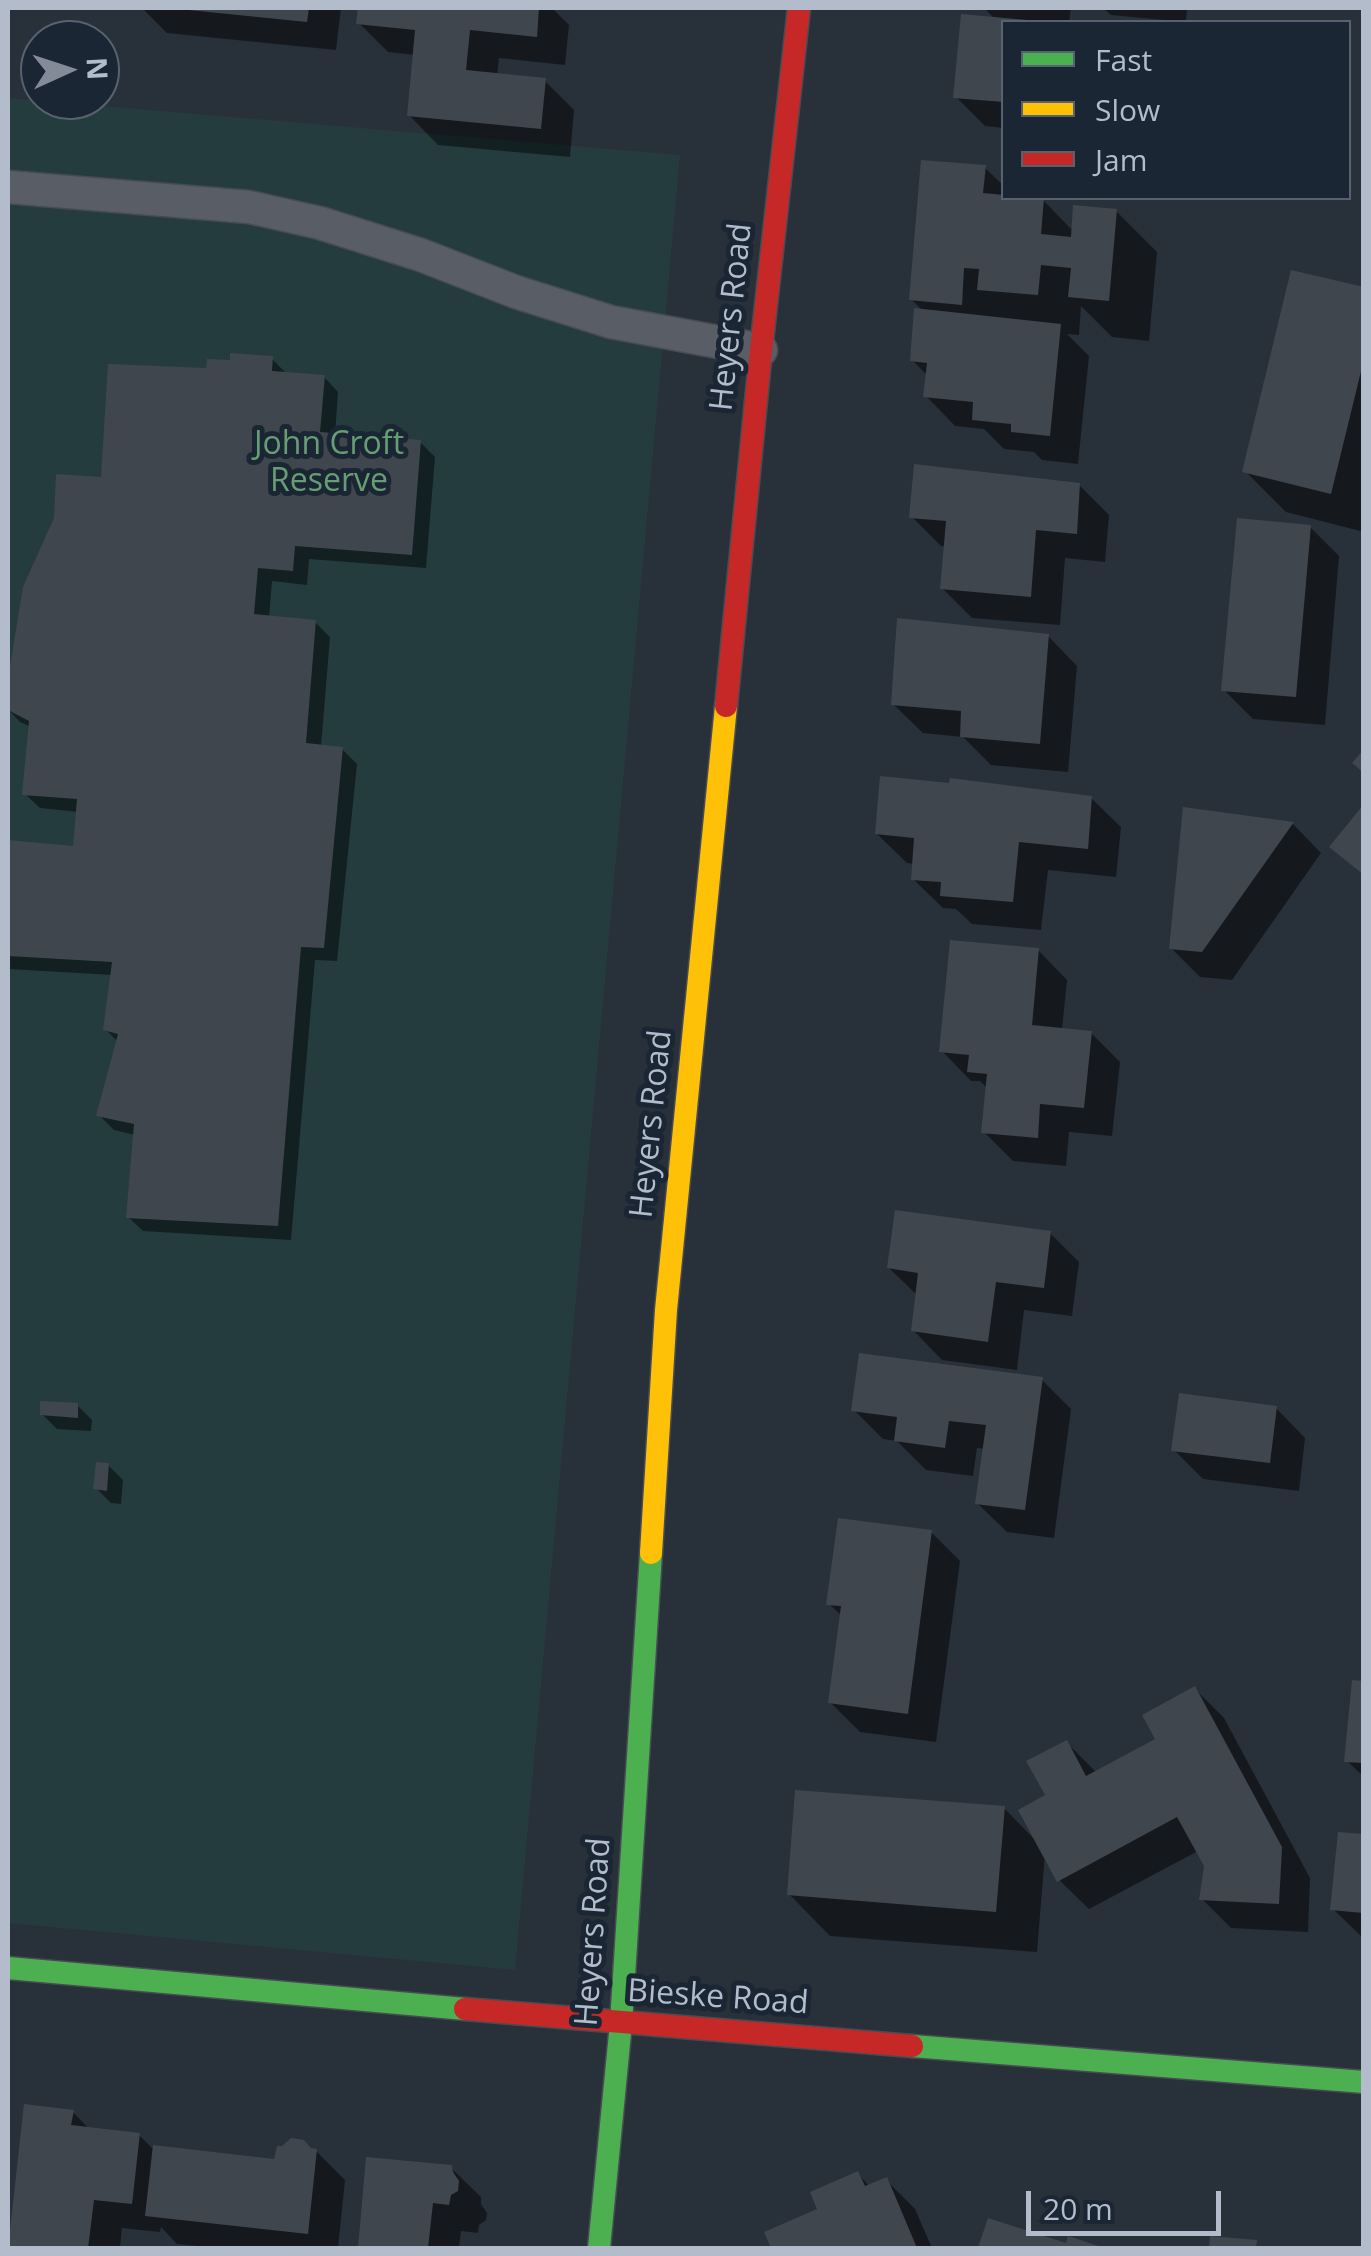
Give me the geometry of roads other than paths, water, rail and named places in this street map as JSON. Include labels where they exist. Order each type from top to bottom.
[{"type":"street","name":"Heyers Road","points":[[599,2248],[621,2023],[666,1310],[761,350],[800,8]]},
{"type":"street","name":"Bieske Road","points":[[8,1968],[621,2023],[1364,2082]]},
{"type":"lane","points":[[8,187],[249,207],[320,223],[422,255],[516,292],[611,322],[761,350]]},
{"type":"park label","name":"John Croft Reserve","points":[[329,464]]}]
